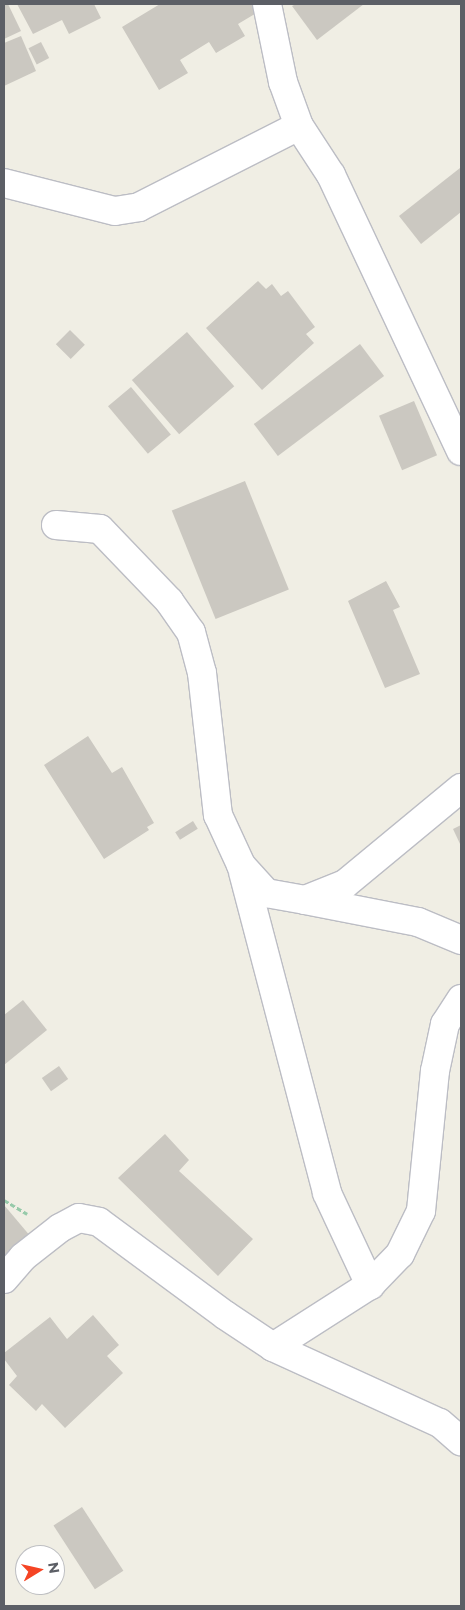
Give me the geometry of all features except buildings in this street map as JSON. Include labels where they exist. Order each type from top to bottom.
[{"type":"street","points":[[267,4],[283,82],[299,126],[331,175],[461,451]]},
{"type":"street","points":[[4,183],[115,211],[139,207],[299,126]]},
{"type":"street","points":[[56,525],[100,529],[169,601],[191,632],[202,673],[218,815],[241,865],[327,1193],[370,1285]]},
{"type":"street","points":[[305,900],[345,884],[461,788]]},
{"type":"street","points":[[241,865],[266,894],[418,922],[461,940]]},
{"type":"street","points":[[273,1347],[370,1285],[400,1254],[421,1211],[435,1072],[444,1024],[461,999]]},
{"type":"street","points":[[4,1279],[23,1257],[60,1228],[80,1218],[99,1222],[225,1315],[273,1347],[440,1423],[461,1441]]}]
